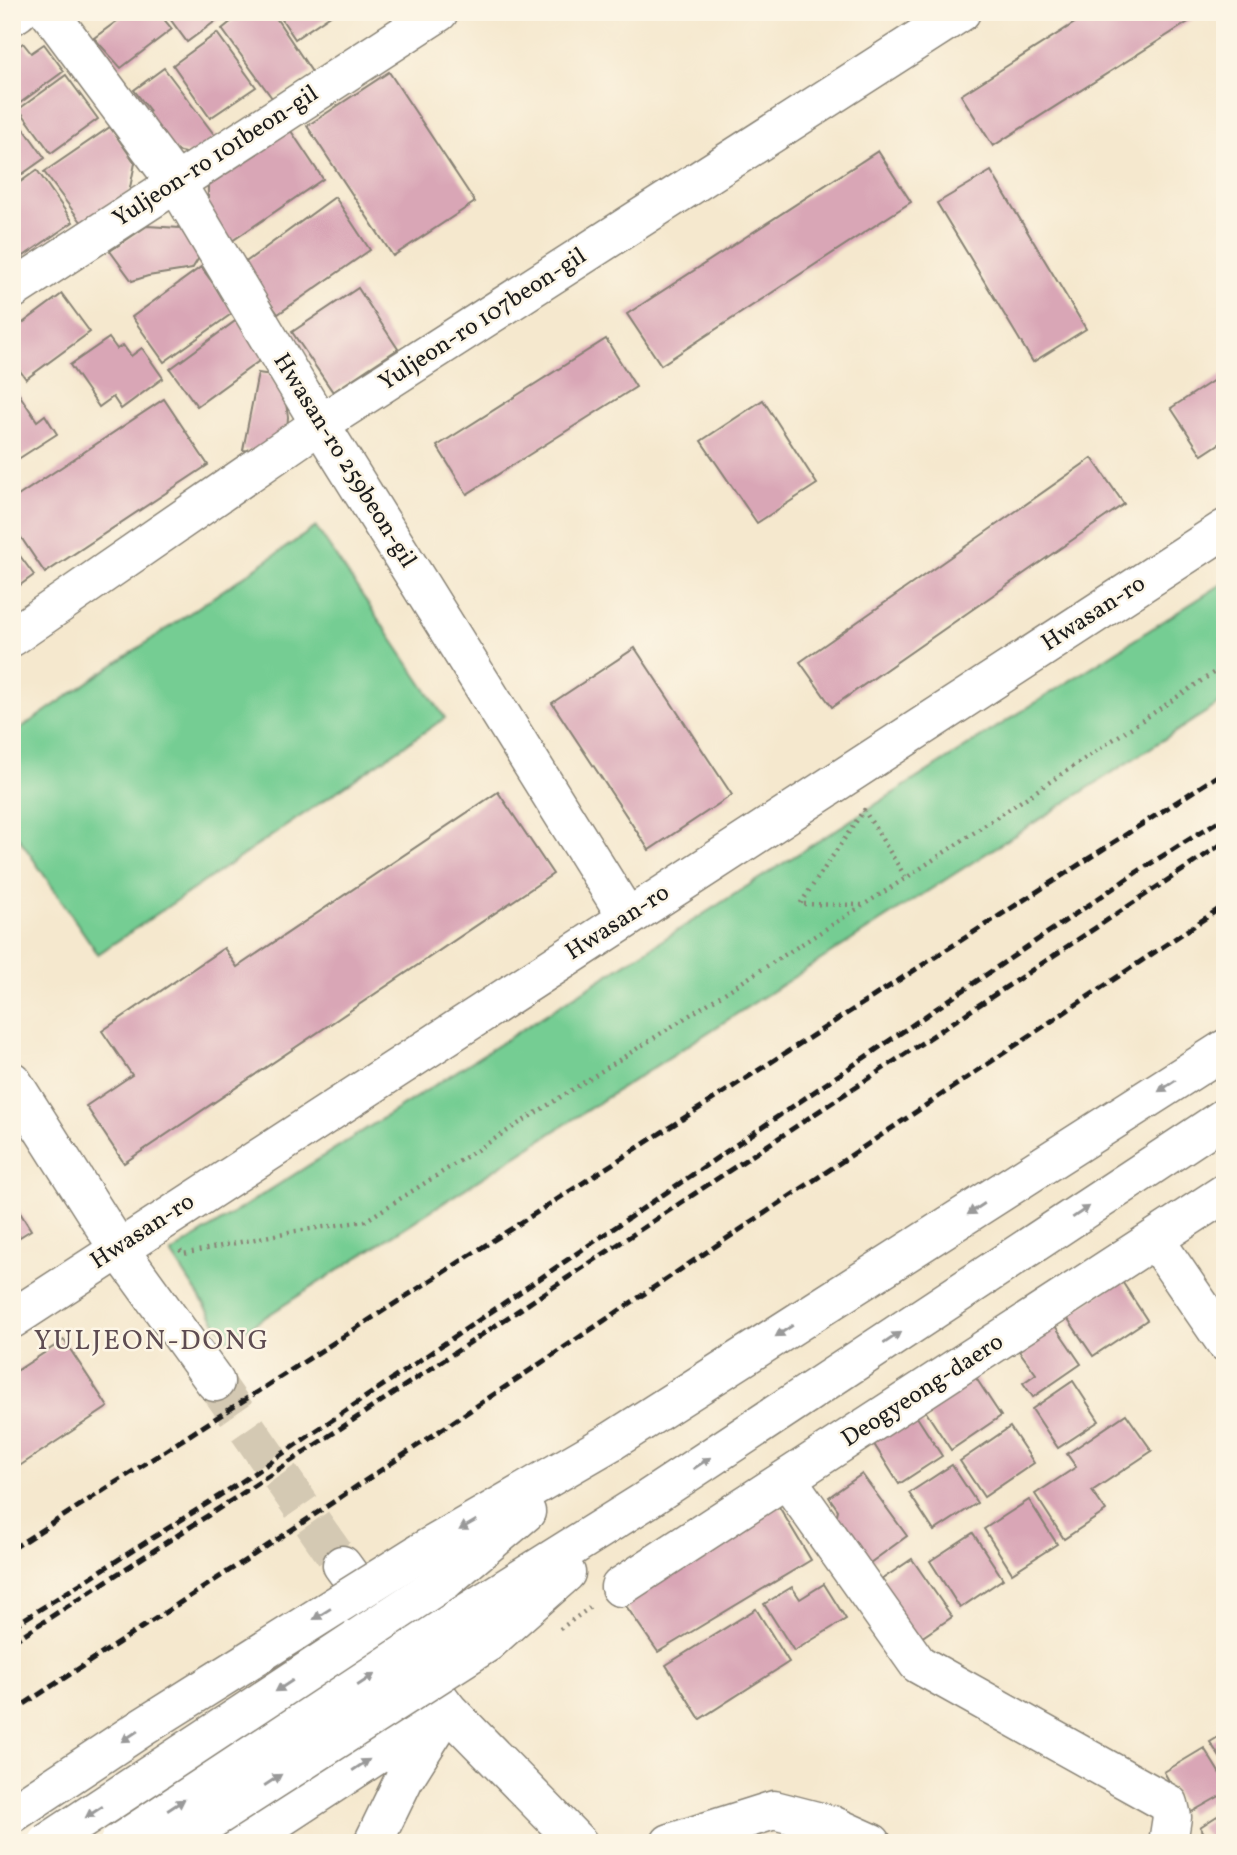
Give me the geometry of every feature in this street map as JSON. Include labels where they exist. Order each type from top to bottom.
[{"type":"street","points":[[12,16],[18,12]]},
{"type":"street","name":"Hwasan-ro 259beon-gil","points":[[49,12],[176,183],[320,424],[627,917]]},
{"type":"street","name":"Yuljeon-ro 107beon-gil","points":[[12,637],[320,424],[961,12]]},
{"type":"street","name":"Yuljeon-ro 101beon-gil","points":[[16,283],[176,183],[414,19]]},
{"type":"street","name":"Hwasan-ro","points":[[12,1318],[1225,529]]},
{"type":"street","points":[[47,1843],[432,1566],[611,1441],[1225,1049]]},
{"type":"street","points":[[12,1082],[118,1248],[215,1382]]},
{"type":"street","points":[[175,1843],[476,1629],[645,1501],[1225,1117]]},
{"type":"street","name":"Deogyeong-daero","points":[[620,1587],[1225,1193]]},
{"type":"street","points":[[1155,1240],[1225,1342]]},
{"type":"street","points":[[787,1479],[918,1664],[1169,1804],[1172,1816],[1168,1843]]},
{"type":"street","points":[[342,1565],[447,1709],[578,1843]]},
{"type":"street","points":[[12,1814],[144,1727],[432,1566]]},
{"type":"street","points":[[119,1843],[476,1629]]},
{"type":"street","points":[[242,1843],[447,1709]]},
{"type":"street","points":[[373,1843],[404,1779],[447,1709]]},
{"type":"street","points":[[670,1843],[774,1810],[832,1825],[872,1843]]},
{"type":"path","points":[[157,1222],[183,1254],[289,1232],[365,1221],[906,878],[1225,666]]},
{"type":"path","points":[[864,905],[800,904],[864,810],[906,878]]},
{"type":"green space","points":[[316,527],[445,718],[98,954],[12,828],[12,734]]},
{"type":"green space","points":[[1225,582],[1225,700],[228,1341],[171,1253]]},
{"type":"building","points":[[116,12],[158,12],[172,29],[121,68],[94,38],[121,18]]},
{"type":"building","points":[[165,12],[218,12],[221,17],[187,42]]},
{"type":"building","points":[[243,12],[272,12],[312,72],[272,98],[222,29]]},
{"type":"building","points":[[277,12],[335,12],[295,39]]},
{"type":"building","points":[[1092,12],[1204,12],[993,146],[961,95]]},
{"type":"building","points":[[217,33],[256,87],[210,118],[173,65]]},
{"type":"building","points":[[23,43],[31,53],[44,44],[64,71],[16,106],[12,101],[12,51]]},
{"type":"building","points":[[164,68],[216,137],[193,155],[160,147],[138,121],[150,111],[134,90]]},
{"type":"building","points":[[389,72],[475,202],[393,256],[307,126]]},
{"type":"building","points":[[66,75],[98,119],[51,153],[19,109]]},
{"type":"building","points":[[12,112],[45,158],[18,177],[12,169]]},
{"type":"building","points":[[287,125],[323,179],[229,243],[208,211],[208,178]]},
{"type":"building","points":[[110,127],[135,163],[129,193],[82,223],[44,172]]},
{"type":"building","points":[[878,151],[911,202],[661,365],[627,314]]},
{"type":"building","points":[[37,170],[73,222],[12,264],[12,188]]},
{"type":"building","points":[[991,171],[1086,329],[1033,362],[937,203]]},
{"type":"building","points":[[335,197],[370,250],[278,314],[243,264]]},
{"type":"building","points":[[147,226],[180,228],[200,256],[192,269],[132,281],[110,251]]},
{"type":"building","points":[[201,267],[234,312],[164,362],[132,317]]},
{"type":"building","points":[[358,288],[398,349],[333,392],[292,332]]},
{"type":"building","points":[[62,294],[90,332],[26,379],[18,368],[12,372],[12,331]]},
{"type":"building","points":[[238,319],[266,356],[197,406],[170,369]]},
{"type":"building","points":[[109,338],[117,349],[123,345],[131,356],[142,348],[163,378],[121,409],[113,397],[99,407],[70,365]]},
{"type":"building","points":[[606,339],[636,387],[467,494],[437,446]]},
{"type":"building","points":[[258,373],[271,375],[286,403],[288,417],[287,430],[266,452],[243,450]]},
{"type":"building","points":[[1225,373],[1225,440],[1202,455],[1171,408]]},
{"type":"building","points":[[17,391],[37,421],[45,415],[57,434],[12,463],[12,394]]},
{"type":"building","points":[[164,399],[208,465],[45,573],[12,524],[12,500]]},
{"type":"building","points":[[763,400],[817,484],[757,523],[701,441]]},
{"type":"building","points":[[1092,458],[1124,504],[832,707],[800,662]]},
{"type":"building","points":[[12,545],[34,575],[12,591]]},
{"type":"building","points":[[635,648],[732,795],[649,850],[552,703]]},
{"type":"building","points":[[498,792],[553,874],[124,1163],[86,1106],[132,1075],[102,1031],[224,948],[237,967]]},
{"type":"building","points":[[12,1200],[31,1230],[12,1242]]},
{"type":"building","points":[[1121,1280],[1147,1320],[1093,1356],[1066,1316]]},
{"type":"building","points":[[1053,1323],[1081,1364],[1033,1397],[1023,1383],[1036,1374],[1017,1348]]},
{"type":"building","points":[[64,1340],[108,1407],[12,1471],[12,1374]]},
{"type":"building","points":[[974,1375],[1001,1416],[951,1450],[924,1409]]},
{"type":"building","points":[[1073,1381],[1099,1421],[1058,1448],[1032,1409]]},
{"type":"building","points":[[915,1414],[942,1456],[899,1484],[872,1441]]},
{"type":"building","points":[[1126,1414],[1152,1451],[1092,1491],[1106,1511],[1064,1539],[1035,1494],[1076,1467],[1067,1454]]},
{"type":"building","points":[[1010,1427],[1034,1463],[984,1497],[960,1461]]},
{"type":"building","points":[[952,1465],[977,1503],[934,1531],[909,1493]]},
{"type":"building","points":[[862,1474],[907,1536],[863,1568],[834,1528],[838,1510],[829,1497]]},
{"type":"building","points":[[1029,1500],[1057,1544],[1012,1573],[984,1529]]},
{"type":"building","points":[[778,1505],[811,1560],[658,1652],[624,1603]]},
{"type":"building","points":[[973,1533],[1003,1579],[960,1608],[930,1561]]},
{"type":"building","points":[[912,1559],[952,1617],[915,1642],[875,1584]]},
{"type":"building","points":[[824,1584],[846,1619],[794,1651],[764,1604],[792,1587],[800,1599]]},
{"type":"building","points":[[756,1609],[789,1662],[700,1719],[666,1665]]},
{"type":"building","points":[[1225,1733],[1225,1765],[1210,1742]]},
{"type":"building","points":[[1204,1748],[1225,1782],[1225,1793],[1188,1814],[1164,1772]]},
{"type":"building","points":[[1225,1811],[1225,1843],[1211,1843],[1200,1827]]},
{"type":"tunnel","points":[[215,1382],[342,1565]]},
{"type":"railway","points":[[12,1549],[1225,771]]},
{"type":"railway","points":[[12,1627],[241,1482],[1137,872],[1225,817]]},
{"type":"railway","points":[[12,1642],[249,1489],[1225,842]]},
{"type":"railway","points":[[12,1712],[281,1537],[1225,905]]},
{"type":"district","name":"YULJEON-DONG","points":[[152,1341]]}]
